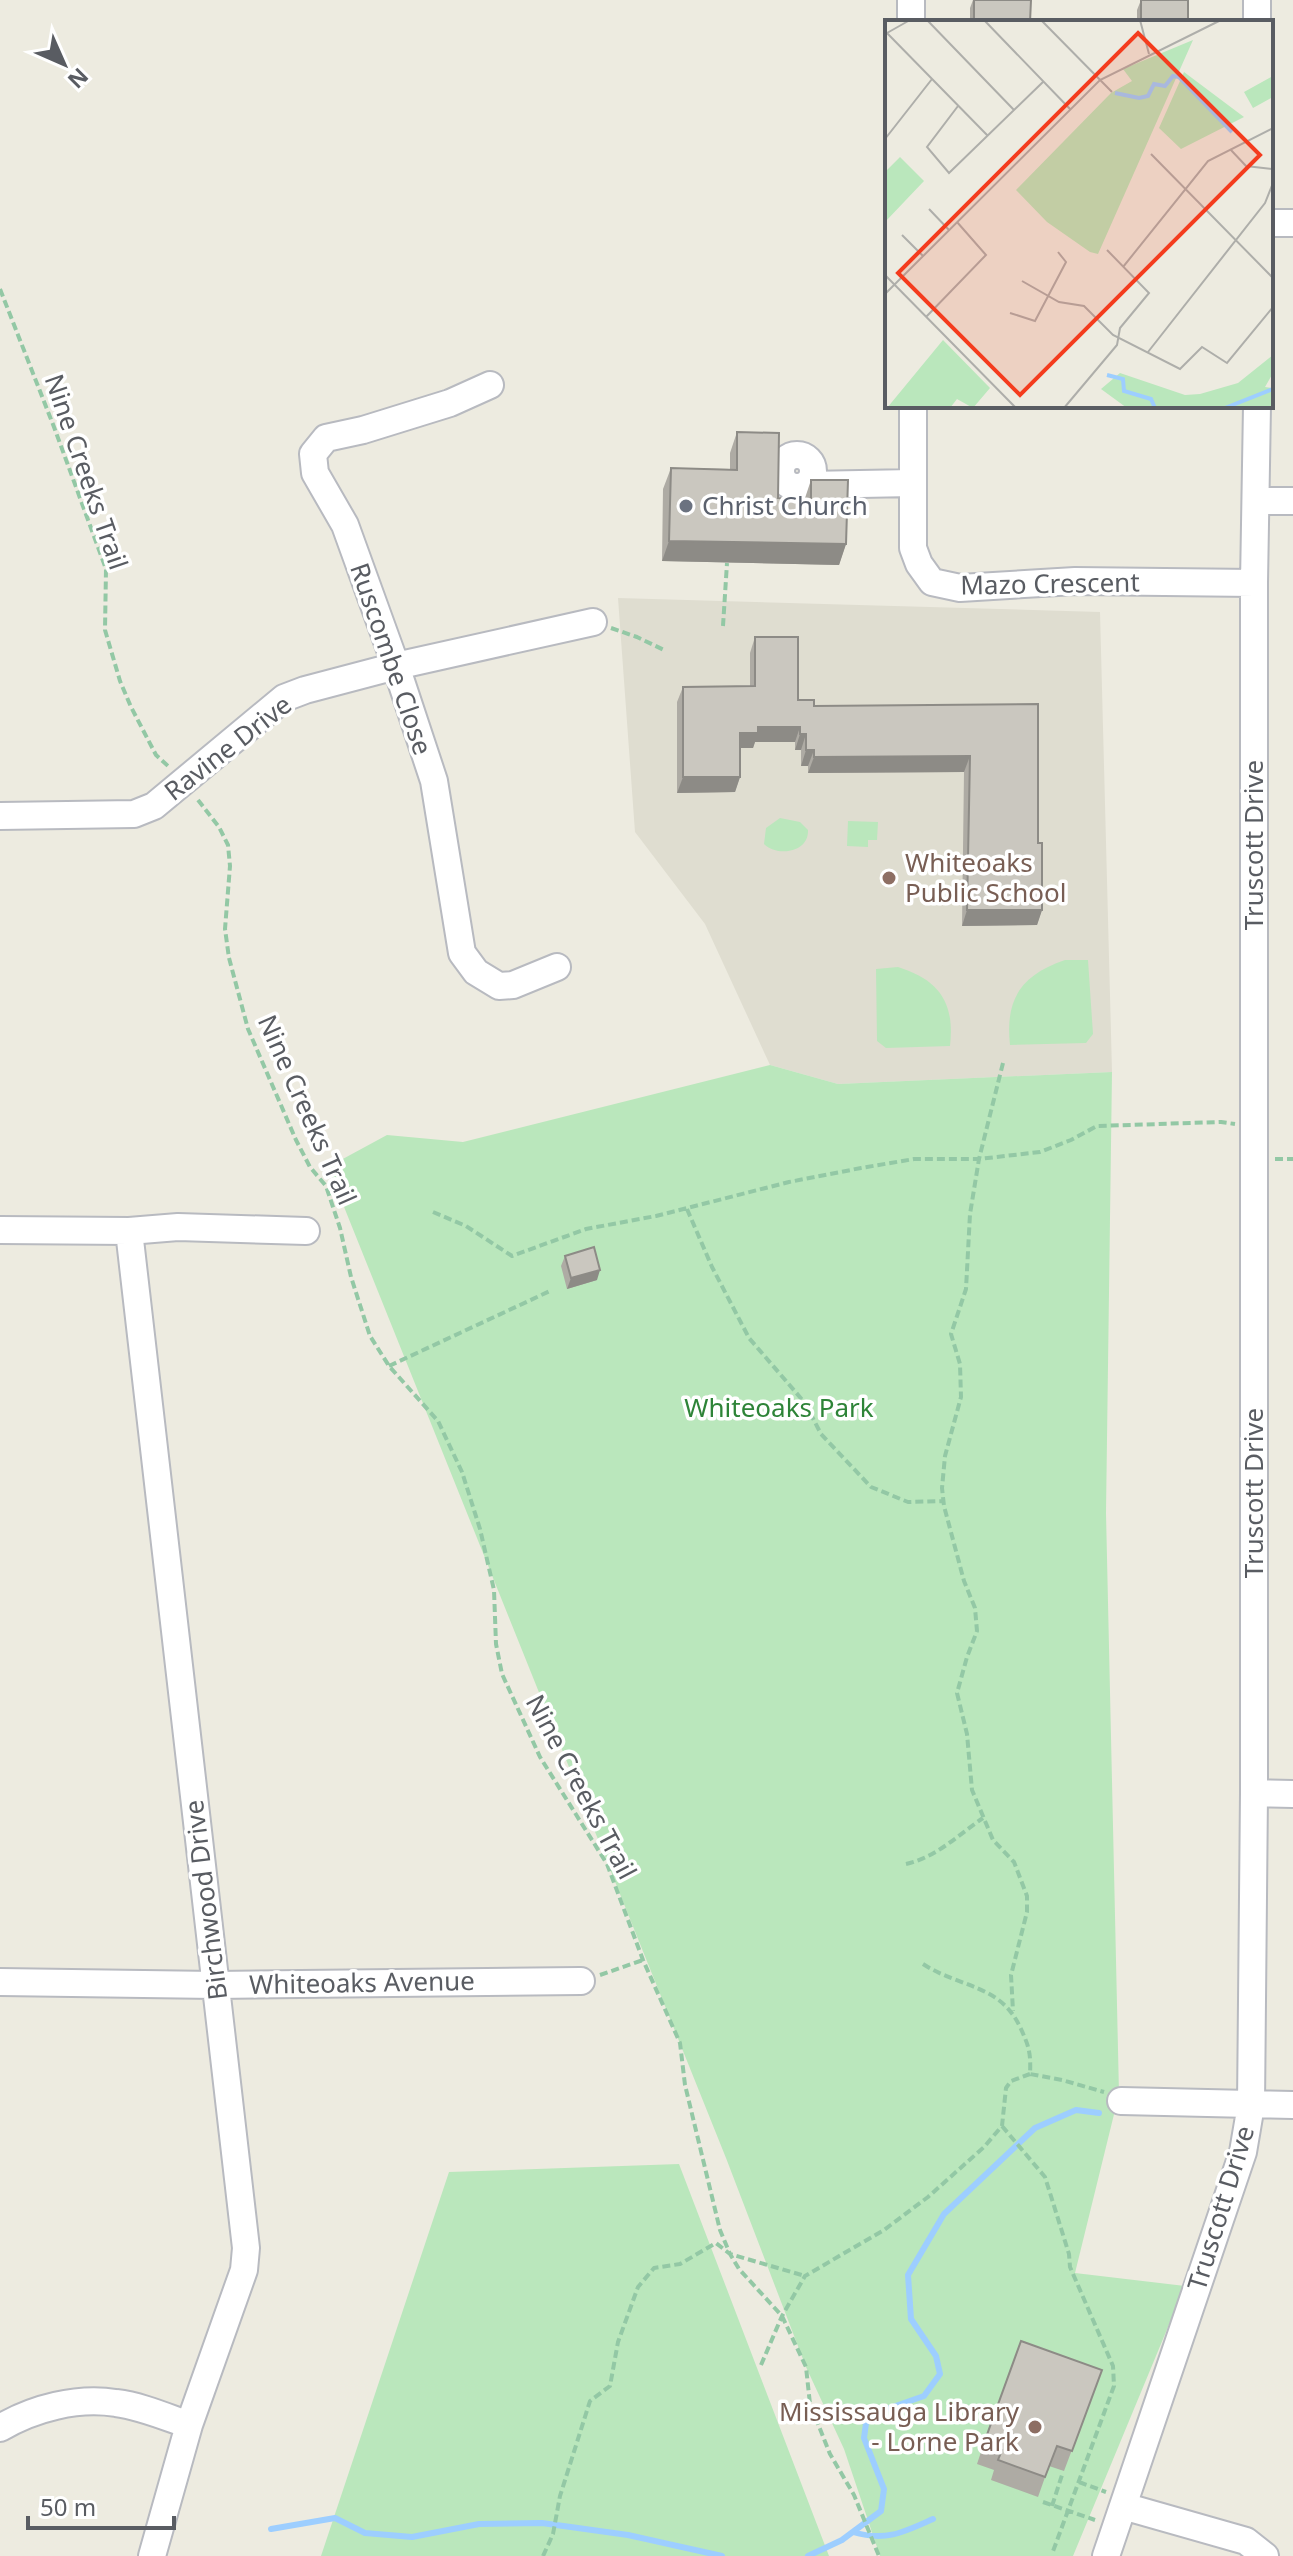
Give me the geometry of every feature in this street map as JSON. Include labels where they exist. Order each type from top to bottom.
[{"type":"street","name":"Ruscombe Close","points":[[490,385],[450,403],[326,438],[313,454],[315,473],[345,525],[434,781],[462,953],[476,972],[499,986],[513,985],[557,967]]},
{"type":"street","name":"Mazo Crescent","points":[[913,408],[913,548],[919,564],[932,582],[960,588],[1075,581],[1254,583]]},
{"type":"street","name":"Truscott Drive","points":[[1106,2556],[1116,2509],[1243,2152],[1251,2105],[1257,408]]},
{"type":"street","points":[[807,485],[913,483]]},
{"type":"street","points":[[1257,501],[1293,501]]},
{"type":"street","name":"Ravine Drive","points":[[0,816],[134,814],[154,806],[284,698],[396,666],[593,622]]},
{"type":"street","points":[[0,1230],[129,1231],[178,1227],[306,1231]]},
{"type":"street","name":"Birchwood Drive","points":[[129,1231],[246,2248],[244,2270],[189,2425],[152,2556]]},
{"type":"street","points":[[1254,1793],[1293,1794]]},
{"type":"street","name":"Whiteoaks Avenue","points":[[0,1982],[215,1985],[581,1981]]},
{"type":"street","points":[[1121,2101],[1293,2105]]},
{"type":"street","points":[[0,2428],[47,2408],[88,2400],[120,2403],[189,2425]]},
{"type":"street","points":[[1116,2509],[1246,2541],[1265,2556]]},
{"type":"path","name":"Nine Creeks Trail","points":[[0,289],[106,569],[105,630],[120,681],[156,755],[182,781],[219,827],[228,845],[230,866],[225,929],[229,958],[248,1029],[296,1140],[310,1167],[326,1186],[370,1336],[389,1366],[438,1421],[462,1472],[480,1529],[494,1590],[496,1644],[502,1674],[540,1757],[607,1864],[643,1960],[680,2043],[685,2085],[720,2230],[739,2269],[782,2316],[806,2367],[810,2404],[830,2454],[854,2495],[879,2556]]},
{"type":"path","points":[[723,626],[727,563]]},
{"type":"path","points":[[593,622],[664,650]]},
{"type":"path","points":[[1003,1063],[979,1159],[970,1214],[966,1289],[951,1334],[960,1364],[961,1397],[945,1456],[942,1488],[964,1581],[975,1608],[977,1631],[957,1693],[967,1734],[972,1790],[993,1840],[1014,1862],[1027,1896],[1027,1912],[1011,1975],[1013,2011]]},
{"type":"path","points":[[433,1212],[466,1226],[512,1256],[586,1229],[687,1209],[789,1182],[914,1159],[979,1159],[1040,1152],[1097,1126],[1221,1122],[1237,1125],[1267,1159],[1293,1159]]},
{"type":"path","points":[[687,1209],[712,1267],[749,1338],[805,1403],[821,1434],[871,1487],[908,1502],[944,1501]]},
{"type":"path","points":[[389,1366],[550,1291]]},
{"type":"path","points":[[906,1864],[939,1852],[983,1818]]},
{"type":"path","points":[[581,1981],[643,1960]]},
{"type":"path","points":[[923,1964],[937,1973],[1000,1998],[1013,2011],[1031,2051],[1030,2074]]},
{"type":"path","points":[[761,2365],[782,2316],[805,2276],[884,2230],[928,2197],[984,2147],[1002,2126],[1006,2088],[1011,2081],[1030,2074],[1105,2092],[1121,2101]]},
{"type":"path","points":[[1002,2126],[1045,2177],[1069,2254],[1070,2267],[1113,2366],[1114,2386],[1052,2554]]},
{"type":"path","points":[[543,2556],[553,2534],[560,2496],[590,2401],[610,2386],[618,2342],[638,2287],[654,2268],[680,2264],[716,2243],[730,2254],[805,2276]]},
{"type":"path","points":[[1052,2506],[1062,2475]]},
{"type":"path","points":[[1079,2482],[1116,2509]]},
{"type":"path","points":[[1043,2502],[1068,2512],[1116,2509]]},
{"type":"shaded area","name":"Whiteoaks Public School","points":[[618,598],[1100,612],[1112,1072],[838,1084],[770,1065],[705,924],[635,832]]},
{"type":"green space","points":[[780,818],[800,822],[808,830],[807,838],[798,848],[776,851],[764,844],[766,828]]},
{"type":"green space","points":[[848,821],[878,822],[877,840],[868,840],[868,847],[847,846]]},
{"type":"green space","points":[[1065,960],[1088,960],[1093,1034],[1086,1043],[1010,1045],[1010,1014],[1019,991],[1037,973]]},
{"type":"green space","points":[[898,967],[924,979],[941,995],[950,1017],[950,1046],[886,1048],[877,1041],[876,969]]},
{"type":"green space","name":"Whiteoaks Park","points":[[770,1065],[838,1084],[1112,1072],[1106,1513],[1119,2094],[1075,2273],[1185,2286],[1073,2556],[880,2556],[844,2449],[806,2367],[726,2158],[328,1167],[387,1135],[463,1142]]},
{"type":"green space","points":[[679,2164],[829,2556],[321,2556],[449,2172]]},
{"type":"building","points":[[974,0],[1031,0],[1030,20],[974,20]]},
{"type":"building","points":[[1141,0],[1188,0],[1188,20],[1141,20]]},
{"type":"building","name":"Christ Church","points":[[737,432],[779,433],[778,498],[811,499],[811,480],[848,480],[846,544],[669,541],[671,468],[737,470]]},
{"type":"building","points":[[755,637],[798,637],[798,700],[814,700],[814,706],[1038,704],[1038,843],[1042,843],[1042,910],[967,910],[970,756],[814,757],[814,750],[806,750],[806,734],[800,734],[800,727],[758,727],[758,733],[740,733],[740,777],[683,777],[683,687],[755,686]]},
{"type":"building","points":[[594,1247],[600,1270],[571,1278],[565,1256]]},
{"type":"building","name":"Mississauga Library - Lorne Park","points":[[1021,2341],[1102,2370],[1072,2451],[1057,2446],[1045,2477],[998,2460],[1002,2450],[984,2443]]},
{"type":"waterway","points":[[808,2556],[842,2540],[881,2511],[884,2489],[864,2438],[867,2416],[924,2396],[940,2374],[936,2356],[911,2319],[908,2275],[944,2214],[1035,2128],[1076,2110],[1099,2113]]},
{"type":"waterway","points":[[271,2529],[335,2518],[365,2533],[412,2537],[479,2524],[542,2523],[628,2535],[722,2556]]},
{"type":"waterway","points":[[853,2532],[885,2536],[933,2519]]},
{"type":"place","name":"Christ Church","points":[[686,506]]},
{"type":"place","name":"Whiteoaks Public School","points":[[889,878]]},
{"type":"place","name":"Mississauga Library - Lorne Park","points":[[1035,2427]]}]
